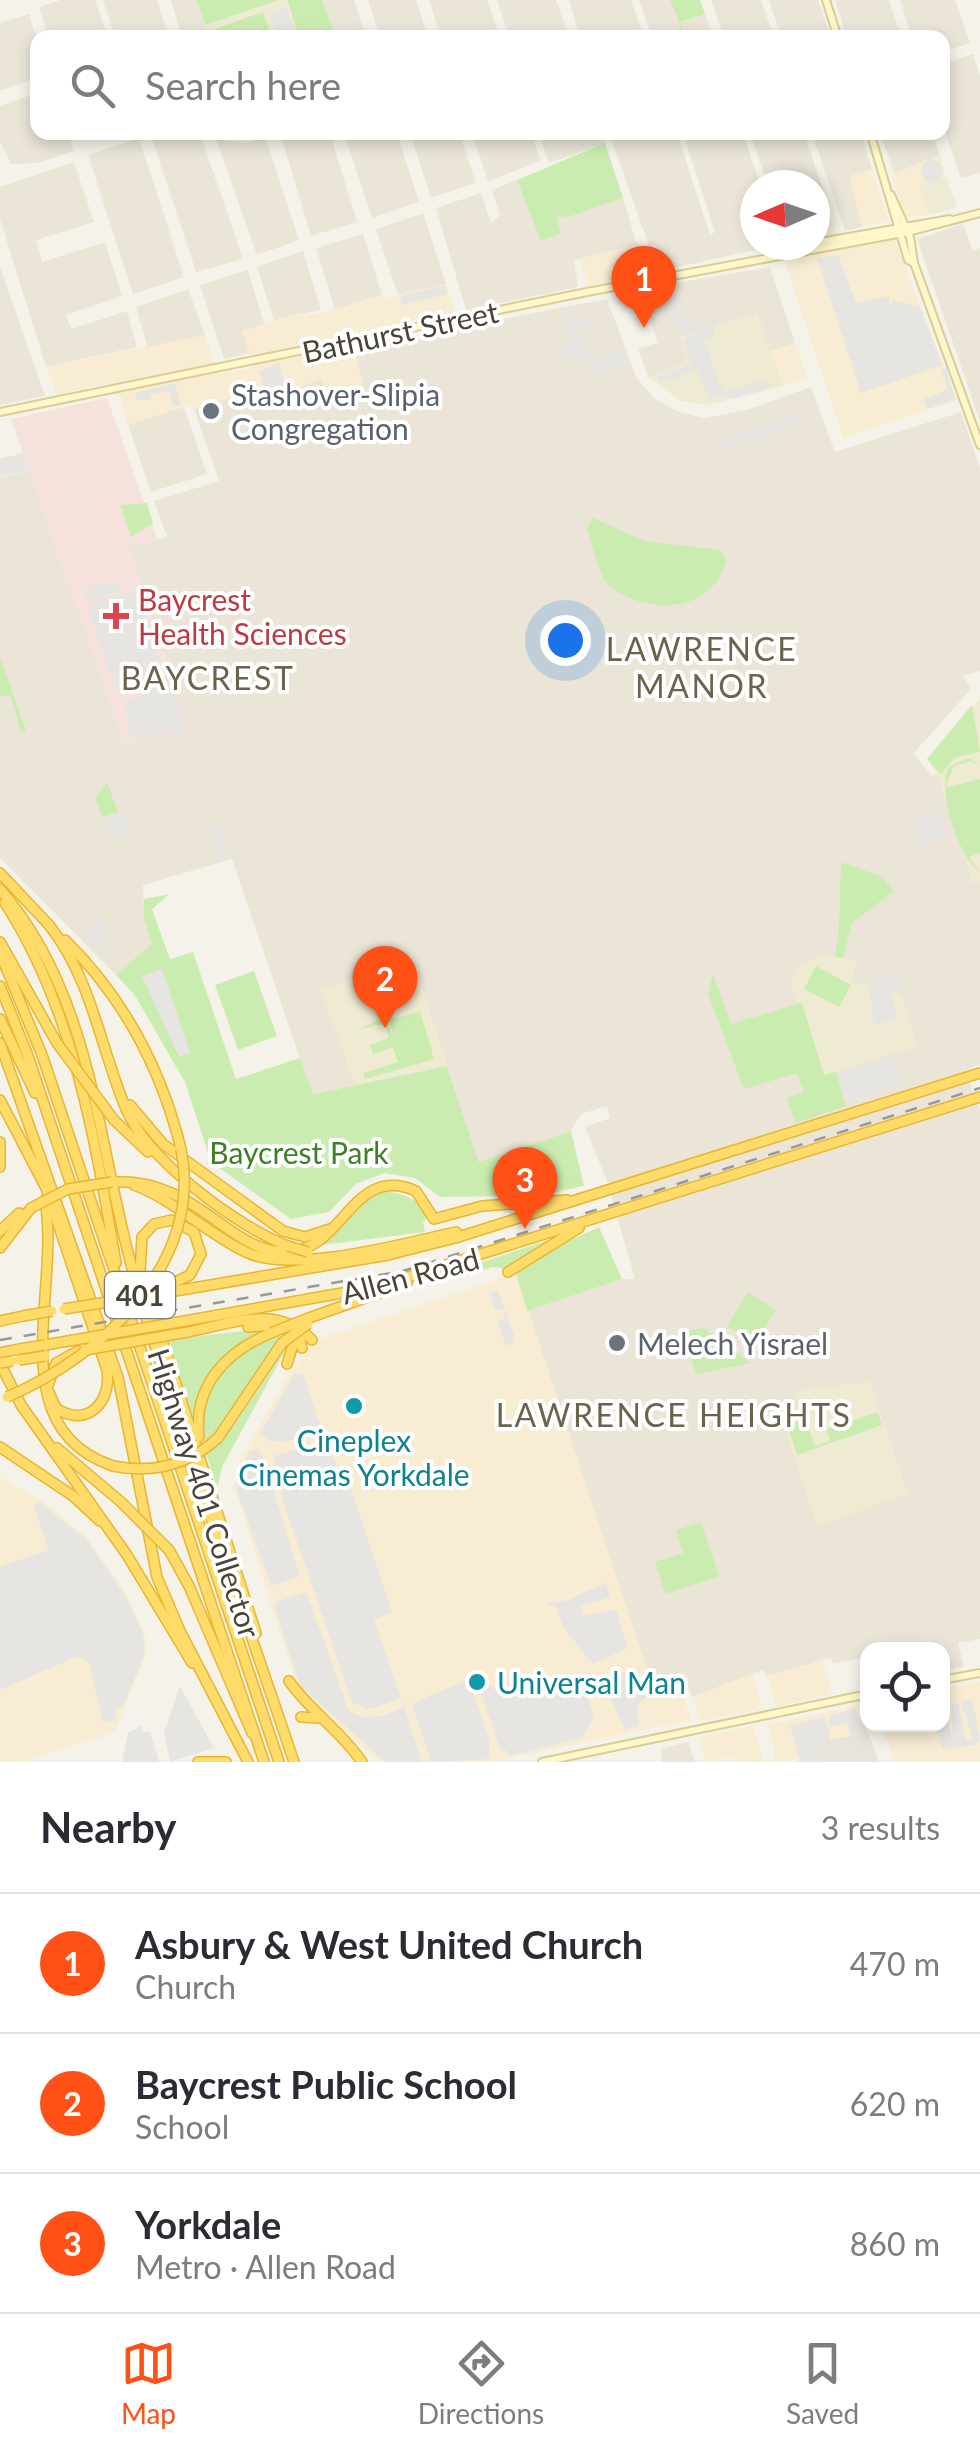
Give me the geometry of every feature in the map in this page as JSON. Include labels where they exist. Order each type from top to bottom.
[{"type":"highway","points":[[0,873],[92,968],[130,1020],[162,1084],[181,1149],[183,1212],[168,1259],[121,1317],[82,1350],[4,1398]]},
{"type":"highway","points":[[0,892],[37,956],[65,1024],[120,1290]]},
{"type":"highway","name":"Highway 401 Collector","points":[[0,892],[38,942],[76,1026],[138,1289],[294,1762]]},
{"type":"highway","points":[[49,925],[78,971],[140,1133],[195,1186]]},
{"type":"highway","points":[[0,942],[57,1043],[114,1120],[160,1162],[263,1234],[288,1246],[308,1252],[421,1244]]},
{"type":"highway","name":"401","points":[[0,953],[37,1042],[280,1762]]},
{"type":"highway","name":"401","points":[[0,986],[58,1147],[264,1762]]},
{"type":"highway","points":[[0,1019],[58,1147]]},
{"type":"highway","name":"Highway 401 Collector","points":[[0,1043],[118,1376],[157,1576],[248,1762]]},
{"type":"highway","name":"Allen Road","points":[[1,1321],[421,1244],[508,1223],[980,1072]]},
{"type":"highway","points":[[115,1076],[134,1112],[163,1144],[284,1231],[298,1237],[318,1235],[344,1215]]},
{"type":"highway","points":[[0,1100],[35,1164],[108,1374],[102,1403],[90,1413],[74,1416],[53,1404],[47,1382],[56,1362],[76,1346]]},
{"type":"highway","name":"Allen Road","points":[[180,1328],[431,1272],[962,1102],[980,1100]]},
{"type":"highway","points":[[0,1142],[0,1167]]},
{"type":"highway","points":[[35,1164],[49,1236],[31,1354],[34,1387],[48,1420],[65,1441],[113,1466],[166,1466],[190,1458],[218,1438],[282,1343],[304,1322]]},
{"type":"highway","points":[[0,1231],[31,1208],[68,1189],[112,1182],[176,1192],[249,1241],[275,1251],[313,1246],[365,1192],[387,1186],[416,1191],[434,1219],[482,1206],[589,1198]]},
{"type":"highway","points":[[129,1182],[167,1200],[259,1257],[295,1261],[358,1250]]},
{"type":"highway","points":[[0,1248],[31,1208]]},
{"type":"highway","points":[[168,1289],[190,1275],[200,1258],[194,1232],[172,1220],[158,1222],[144,1232],[138,1262],[207,1474],[276,1708]]},
{"type":"highway","points":[[508,1272],[590,1222]]},
{"type":"highway","points":[[207,1474],[198,1430],[206,1388],[228,1357],[271,1333],[431,1272]]},
{"type":"highway","points":[[195,1331],[267,1318],[304,1322]]},
{"type":"highway","points":[[304,1322],[312,1340]]},
{"type":"highway","points":[[302,1348],[304,1322]]},
{"type":"highway","points":[[207,1682],[184,1654],[127,1554],[40,1433],[0,1363],[12,1355],[180,1328],[195,1331],[284,1326],[294,1342],[288,1364]]},
{"type":"highway","points":[[40,1433],[121,1502],[168,1550],[189,1586],[245,1726],[256,1738]]},
{"type":"highway","points":[[0,1447],[86,1507],[127,1554]]},
{"type":"highway","points":[[289,1680],[362,1762]]},
{"type":"highway","points":[[300,1717],[313,1714],[337,1731]]},
{"type":"highway","points":[[198,1762],[226,1762]]},
{"type":"main road","points":[[826,0],[835,30]]},
{"type":"main road","points":[[873,140],[980,445]]},
{"type":"main road","name":"Bathurst Street","points":[[830,244],[980,213]]},
{"type":"main road","name":"Bathurst Street","points":[[830,241],[903,229]]},
{"type":"main road","name":"Bathurst Street","points":[[0,412],[751,260]]},
{"type":"main road","points":[[950,1679],[980,1673]]},
{"type":"main road","points":[[542,1762],[860,1696]]},
{"type":"shaded area","points":[[61,0],[95,0],[106,30],[47,30],[39,7]]},
{"type":"shaded area","points":[[103,0],[157,0],[167,30],[113,30]]},
{"type":"shaded area","points":[[171,0],[196,0],[207,30],[180,30]]},
{"type":"shaded area","points":[[286,0],[297,30],[207,30],[205,25]]},
{"type":"shaded area","points":[[322,0],[354,0],[364,30],[333,30]]},
{"type":"shaded area","points":[[368,0],[416,0],[426,30],[378,30]]},
{"type":"shaded area","points":[[429,0],[487,0],[498,30],[439,30]]},
{"type":"shaded area","points":[[497,0],[556,0],[567,30],[507,30]]},
{"type":"shaded area","points":[[569,0],[631,0],[642,30],[578,30]]},
{"type":"shaded area","points":[[639,0],[670,0],[678,23],[705,14],[711,30],[650,30]]},
{"type":"shaded area","points":[[711,0],[761,0],[772,30],[722,30]]},
{"type":"shaded area","points":[[769,0],[818,0],[829,30],[779,30]]},
{"type":"shaded area","points":[[835,0],[889,0],[899,30],[845,30]]},
{"type":"shaded area","points":[[900,0],[955,0],[970,43],[950,50],[950,30],[910,30]]},
{"type":"shaded area","points":[[287,7],[295,30],[275,30],[269,13]]},
{"type":"shaded area","points":[[29,14],[34,30],[30,30],[30,80],[0,91],[0,23]]},
{"type":"shaded area","points":[[973,54],[980,76],[980,173],[961,178],[948,140],[950,61]]},
{"type":"shaded area","points":[[30,95],[30,140],[70,140],[74,151],[38,163],[11,164],[0,141],[0,106]]},
{"type":"shaded area","points":[[140,140],[184,277],[133,294],[88,155]]},
{"type":"shaded area","points":[[152,140],[202,140],[243,259],[196,272]]},
{"type":"shaded area","points":[[216,140],[266,140],[299,240],[257,255]]},
{"type":"shaded area","points":[[282,140],[332,140],[357,222],[311,236]]},
{"type":"shaded area","points":[[346,140],[399,140],[419,202],[372,218]]},
{"type":"shaded area","points":[[412,140],[461,140],[476,183],[431,198]]},
{"type":"shaded area","points":[[474,140],[534,140],[541,161],[488,181]]},
{"type":"shaded area","points":[[541,140],[605,143],[549,163]]},
{"type":"shaded area","points":[[612,140],[679,140],[710,235],[715,232],[685,140],[745,140],[755,170],[740,170],[740,253],[664,270],[656,245],[649,246]]},
{"type":"shaded area","points":[[752,140],[806,140],[817,170],[763,170]]},
{"type":"shaded area","points":[[814,140],[863,140],[872,169],[850,177],[862,227],[845,231],[830,186],[830,170],[824,170]]},
{"type":"shaded area","points":[[882,140],[934,140],[940,156],[894,173]]},
{"type":"shaded area","points":[[940,156],[946,176],[919,185],[929,215],[906,217],[891,174]]},
{"type":"shaded area","points":[[932,160],[940,163],[940,179],[932,182],[924,179],[921,171],[924,163]]},
{"type":"shaded area","points":[[74,162],[94,222],[36,240],[42,262],[105,242],[122,296],[66,315],[71,329],[127,311],[137,347],[46,367],[0,219],[0,187]]},
{"type":"shaded area","points":[[872,169],[888,220],[862,227],[850,176]]},
{"type":"shaded area","points":[[946,176],[957,207],[929,215],[919,185]]},
{"type":"shaded area","points":[[517,180],[542,241],[555,216],[568,216],[623,198],[637,245],[574,260],[578,287],[466,310],[436,208],[481,193],[491,224],[500,215],[492,190]]},
{"type":"shaded area","points":[[423,213],[446,284],[398,295],[376,229]]},
{"type":"shaded area","points":[[830,213],[836,235],[830,236]]},
{"type":"shaded area","points":[[963,224],[973,251],[980,248],[980,421],[917,239]]},
{"type":"shaded area","points":[[363,234],[382,295],[335,309],[316,248]]},
{"type":"shaded area","points":[[894,239],[957,400],[843,438],[784,260],[830,260],[830,251]]},
{"type":"shaded area","points":[[637,245],[640,250],[656,245],[664,270],[588,286],[580,259]]},
{"type":"shaded area","points":[[303,251],[321,310],[274,320],[257,267]]},
{"type":"shaded area","points":[[838,255],[856,303],[888,296],[890,306],[893,300],[920,307],[942,365],[861,393],[817,260],[830,260]]},
{"type":"shaded area","points":[[0,267],[45,396],[0,405]]},
{"type":"shaded area","points":[[770,267],[795,343],[770,351],[757,313],[681,337],[688,363],[648,377],[638,348],[658,343],[640,289]]},
{"type":"shaded area","points":[[248,270],[264,324],[242,331],[250,353],[224,359],[200,285]]},
{"type":"shaded area","points":[[446,284],[455,312],[349,333],[364,385],[327,397],[321,380],[256,401],[251,391],[194,409],[192,404],[128,425],[114,382],[57,395],[47,367],[205,335],[218,374],[254,368],[242,331],[297,313],[298,317],[323,313],[382,295],[384,299]]},
{"type":"shaded area","points":[[445,285],[447,294],[402,305],[400,296]]},
{"type":"shaded area","points":[[188,289],[205,335],[148,348],[136,307]]},
{"type":"shaded area","points":[[674,292],[688,323],[699,320],[701,326],[680,333],[667,294]]},
{"type":"shaded area","points":[[607,299],[636,377],[654,398],[681,413],[705,418],[746,410],[811,387],[835,452],[961,412],[980,468],[980,671],[963,676],[971,689],[914,753],[931,776],[937,773],[973,883],[980,881],[980,1064],[965,1071],[980,1109],[980,1639],[958,1643],[964,1667],[950,1670],[950,1642],[860,1642],[860,1658],[833,1664],[831,1658],[767,1676],[763,1670],[692,1697],[688,1687],[656,1696],[527,1311],[622,1279],[635,1279],[607,1181],[585,1127],[610,1118],[607,1106],[581,1114],[571,1131],[479,1162],[413,961],[322,990],[355,1085],[312,1094],[232,859],[143,885],[144,918],[152,943],[116,975],[0,858],[0,478],[30,470],[124,743],[158,731],[177,693],[128,547],[167,537],[154,501],[219,481],[194,409],[252,391],[256,401],[321,379],[328,396],[363,385],[352,348]]},
{"type":"shaded area","points":[[570,309],[574,322],[589,319],[590,324],[576,329],[593,359],[623,347],[628,364],[599,374],[586,360],[560,352],[558,346],[572,342],[563,310]]},
{"type":"shaded area","points":[[757,313],[783,386],[708,405],[681,401],[648,377],[688,363],[680,338]]},
{"type":"shaded area","points":[[715,326],[714,338],[704,339],[723,393],[767,379],[770,387],[732,399],[719,396],[709,400],[698,370],[659,383],[656,377],[691,364],[684,342],[687,336]]},
{"type":"shaded area","points":[[795,343],[807,377],[783,386],[771,351]]},
{"type":"shaded area","points":[[279,363],[286,389],[267,395],[259,371]]},
{"type":"shaded area","points":[[946,367],[955,400],[927,409],[923,399],[948,390],[941,369]]},
{"type":"shaded area","points":[[175,383],[181,405],[173,407],[169,391],[151,395],[151,400],[136,400],[135,393]]},
{"type":"shaded area","name":"Baycrest Health Sciences","points":[[107,398],[157,539],[128,548],[189,730],[161,739],[158,731],[123,743],[11,419]]},
{"type":"shaded area","points":[[184,407],[207,474],[151,492],[128,425]]},
{"type":"shaded area","points":[[798,414],[801,424],[723,450],[719,440]]},
{"type":"shaded area","points":[[23,453],[29,470],[0,477],[0,459]]},
{"type":"shaded area","points":[[118,580],[122,590],[85,602],[84,589]]},
{"type":"shaded area","points":[[128,592],[144,610],[151,632],[148,634],[165,672],[161,674],[169,676],[185,725],[183,731],[167,736],[158,725],[159,730],[136,738],[130,735],[124,703],[143,696],[139,685],[115,688],[89,610],[91,604]]},
{"type":"shaded area","points":[[980,698],[980,881],[973,883],[937,773],[927,759]]},
{"type":"shaded area","points":[[934,791],[937,813],[946,832],[953,830],[954,835],[922,845],[913,817],[935,809],[930,792]]},
{"type":"shaded area","points":[[116,814],[128,826],[116,838],[104,826]]},
{"type":"shaded area","points":[[217,823],[228,855],[217,859],[213,838],[203,825]]},
{"type":"shaded area","points":[[100,917],[109,938],[98,951],[85,931]]},
{"type":"shaded area","points":[[825,954],[856,961],[852,982],[902,994],[917,1047],[824,1075],[802,1003],[798,1004],[791,982],[799,965]]},
{"type":"shaded area","points":[[413,960],[447,1066],[355,1085],[321,990]]},
{"type":"shaded area","points":[[162,969],[190,1053],[179,1057],[142,976]]},
{"type":"shaded area","points":[[877,976],[901,980],[899,992],[891,992],[898,1018],[874,1026],[869,988],[880,989]]},
{"type":"shaded area","points":[[892,1056],[901,1085],[847,1103],[837,1074]]},
{"type":"shaded area","points":[[516,1273],[656,1696],[681,1689],[691,1720],[490,1762],[380,1762],[308,1701],[297,1686],[234,1487],[239,1461],[292,1369],[317,1340]]},
{"type":"shaded area","points":[[498,1290],[514,1336],[513,1343],[506,1346],[498,1322],[506,1318],[502,1308],[495,1310],[489,1293]]},
{"type":"shaded area","points":[[295,1373],[303,1375],[320,1424],[318,1431],[285,1442],[269,1441],[261,1432]]},
{"type":"shaded area","points":[[870,1382],[908,1494],[817,1526],[783,1423],[802,1416],[794,1391]]},
{"type":"shaded area","points":[[327,1440],[337,1476],[346,1474],[392,1613],[374,1620],[401,1698],[366,1709],[352,1702],[275,1477],[274,1456]]},
{"type":"shaded area","points":[[257,1449],[263,1457],[300,1576],[271,1586],[237,1491],[239,1470],[250,1451]]},
{"type":"shaded area","points":[[0,1477],[46,1503],[85,1536],[125,1591],[145,1635],[147,1653],[114,1733],[20,1762],[0,1762]]},
{"type":"shaded area","points":[[39,1502],[87,1540],[125,1596],[143,1633],[144,1656],[122,1707],[115,1710],[116,1720],[103,1723],[89,1663],[78,1656],[0,1690],[0,1567],[49,1550],[34,1508]]},
{"type":"shaded area","points":[[606,1583],[611,1597],[581,1606],[583,1616],[616,1610],[628,1648],[593,1664],[563,1627],[556,1605],[548,1607],[547,1603],[565,1601]]},
{"type":"shaded area","points":[[306,1592],[349,1711],[361,1717],[381,1716],[404,1707],[422,1762],[386,1762],[300,1686],[275,1608],[276,1602]]},
{"type":"shaded area","points":[[823,1661],[832,1694],[776,1707],[767,1676]]},
{"type":"shaded area","points":[[637,1669],[646,1697],[637,1707],[639,1726],[625,1730],[603,1679]]},
{"type":"shaded area","points":[[753,1673],[762,1709],[701,1721],[693,1697]]},
{"type":"shaded area","points":[[469,1679],[489,1739],[489,1759],[431,1762],[412,1704]]},
{"type":"shaded area","points":[[581,1679],[594,1716],[582,1738],[508,1756],[507,1750],[501,1752],[480,1690],[492,1686],[499,1695],[509,1697]]},
{"type":"shaded area","points":[[980,1682],[980,1762],[895,1762],[884,1732],[950,1732],[950,1688]]},
{"type":"shaded area","points":[[180,1686],[214,1748],[170,1762],[164,1733]]},
{"type":"shaded area","points":[[972,1699],[980,1737],[976,1745],[942,1749],[938,1732],[950,1730],[953,1743],[951,1705],[958,1703],[966,1740],[973,1739],[961,1701]]},
{"type":"shaded area","points":[[857,1706],[860,1732],[868,1732],[804,1746],[807,1758],[776,1762],[768,1724]]},
{"type":"shaded area","points":[[855,1709],[860,1732],[867,1734],[850,1737],[847,1722],[829,1727],[830,1715]]},
{"type":"shaded area","points":[[825,1717],[831,1741],[803,1748],[819,1746],[821,1762],[800,1760],[790,1725]]},
{"type":"shaded area","points":[[140,1726],[143,1732],[150,1731],[159,1762],[122,1762],[128,1733]]},
{"type":"shaded area","points":[[753,1726],[765,1762],[735,1762],[733,1757],[705,1762],[698,1738]]},
{"type":"shaded area","points":[[868,1732],[879,1762],[795,1762],[807,1758],[803,1746]]},
{"type":"shaded area","points":[[688,1742],[695,1762],[662,1762],[661,1749]]},
{"type":"green space","points":[[196,0],[279,0],[205,25]]},
{"type":"green space","points":[[287,0],[322,0],[333,30],[297,30]]},
{"type":"green space","points":[[670,0],[700,0],[705,14],[680,22],[681,30]]},
{"type":"green space","points":[[263,12],[269,30],[214,30]]},
{"type":"green space","points":[[605,143],[623,198],[568,217],[556,216],[561,233],[541,241],[517,180]]},
{"type":"green space","points":[[147,503],[153,523],[131,537],[120,505]]},
{"type":"green space","points":[[593,518],[645,541],[720,550],[726,560],[719,578],[708,591],[677,604],[660,605],[625,596],[602,575],[587,528]]},
{"type":"green space","points":[[0,657],[26,731],[21,732],[11,695],[0,697]]},
{"type":"green space","points":[[972,705],[980,752],[954,758],[941,774],[927,759]]},
{"type":"green space","points":[[970,758],[980,765],[970,761],[954,766],[945,787],[949,766]]},
{"type":"green space","points":[[980,779],[980,853],[969,857],[980,872],[964,853],[958,839],[945,788]]},
{"type":"green space","points":[[107,783],[118,812],[102,817],[95,797]]},
{"type":"green space","points":[[842,862],[882,877],[894,891],[852,923],[843,958],[835,956]]},
{"type":"green space","name":"Baycrest Park","points":[[170,894],[152,909],[170,959],[193,952],[236,1079],[300,1058],[313,1094],[447,1066],[479,1162],[571,1131],[584,1186],[542,1195],[440,1197],[415,1178],[384,1173],[356,1184],[329,1212],[291,1219],[211,1162],[185,1082],[134,994],[116,975],[152,943],[144,919],[144,899]]},
{"type":"green space","points":[[816,966],[851,985],[839,1007],[804,989]]},
{"type":"green space","points":[[254,971],[277,1036],[238,1050],[215,985]]},
{"type":"green space","points":[[713,974],[731,1024],[802,1003],[824,1075],[836,1072],[846,1106],[795,1123],[787,1098],[804,1092],[797,1073],[744,1089],[708,994]]},
{"type":"green space","points":[[420,1011],[434,1059],[365,1079],[363,1073],[398,1062],[393,1047],[373,1054],[370,1045],[389,1038],[385,1024],[360,1029],[385,1016],[394,1041],[389,1020]]},
{"type":"green space","points":[[386,1191],[420,1205],[429,1217],[423,1222],[425,1232],[322,1245],[368,1197]]},
{"type":"green space","points":[[599,1227],[622,1279],[527,1311],[516,1273],[552,1249]]},
{"type":"green space","points":[[555,1238],[507,1269],[492,1267],[466,1276],[463,1268]]},
{"type":"green space","points":[[748,1292],[776,1310],[754,1343],[727,1326]]},
{"type":"green space","points":[[277,1327],[233,1349],[216,1366],[193,1425],[165,1340]]},
{"type":"green space","points":[[703,1328],[751,1363],[696,1374],[683,1332]]},
{"type":"green space","points":[[280,1334],[284,1337],[228,1421],[205,1445],[206,1406],[220,1376],[245,1352]]},
{"type":"green space","points":[[290,1342],[222,1467],[217,1489],[206,1453],[232,1428]]},
{"type":"green space","points":[[878,1412],[882,1425],[797,1455],[787,1425],[805,1419],[815,1446],[830,1441],[827,1429]]},
{"type":"green space","points":[[701,1522],[719,1576],[665,1594],[655,1562],[683,1553],[676,1530]]},
{"type":"railway","points":[[0,1340],[403,1271],[980,1088]]},
{"type":"place","name":"Asbury & West United Church","points":[[644,328]]},
{"type":"place","name":"Stashover-Slipia Congregation","points":[[211,411]]},
{"type":"place","name":"Baycrest Health Sciences","points":[[116,616]]},
{"type":"place","name":"Baycrest Public School","points":[[385,1028]]},
{"type":"place","name":"Yorkdale","points":[[525,1229]]},
{"type":"place","name":"Melech Yisrael","points":[[617,1343]]},
{"type":"place","name":"Cineplex Cinemas Yorkdale","points":[[354,1406]]},
{"type":"place","name":"Universal Man","points":[[477,1682]]},
{"type":"district","name":"LAWRENCE MANOR","points":[[702,666]]},
{"type":"district","name":"BAYCREST","points":[[208,677]]},
{"type":"district","name":"LAWRENCE HEIGHTS","points":[[674,1414]]}]
